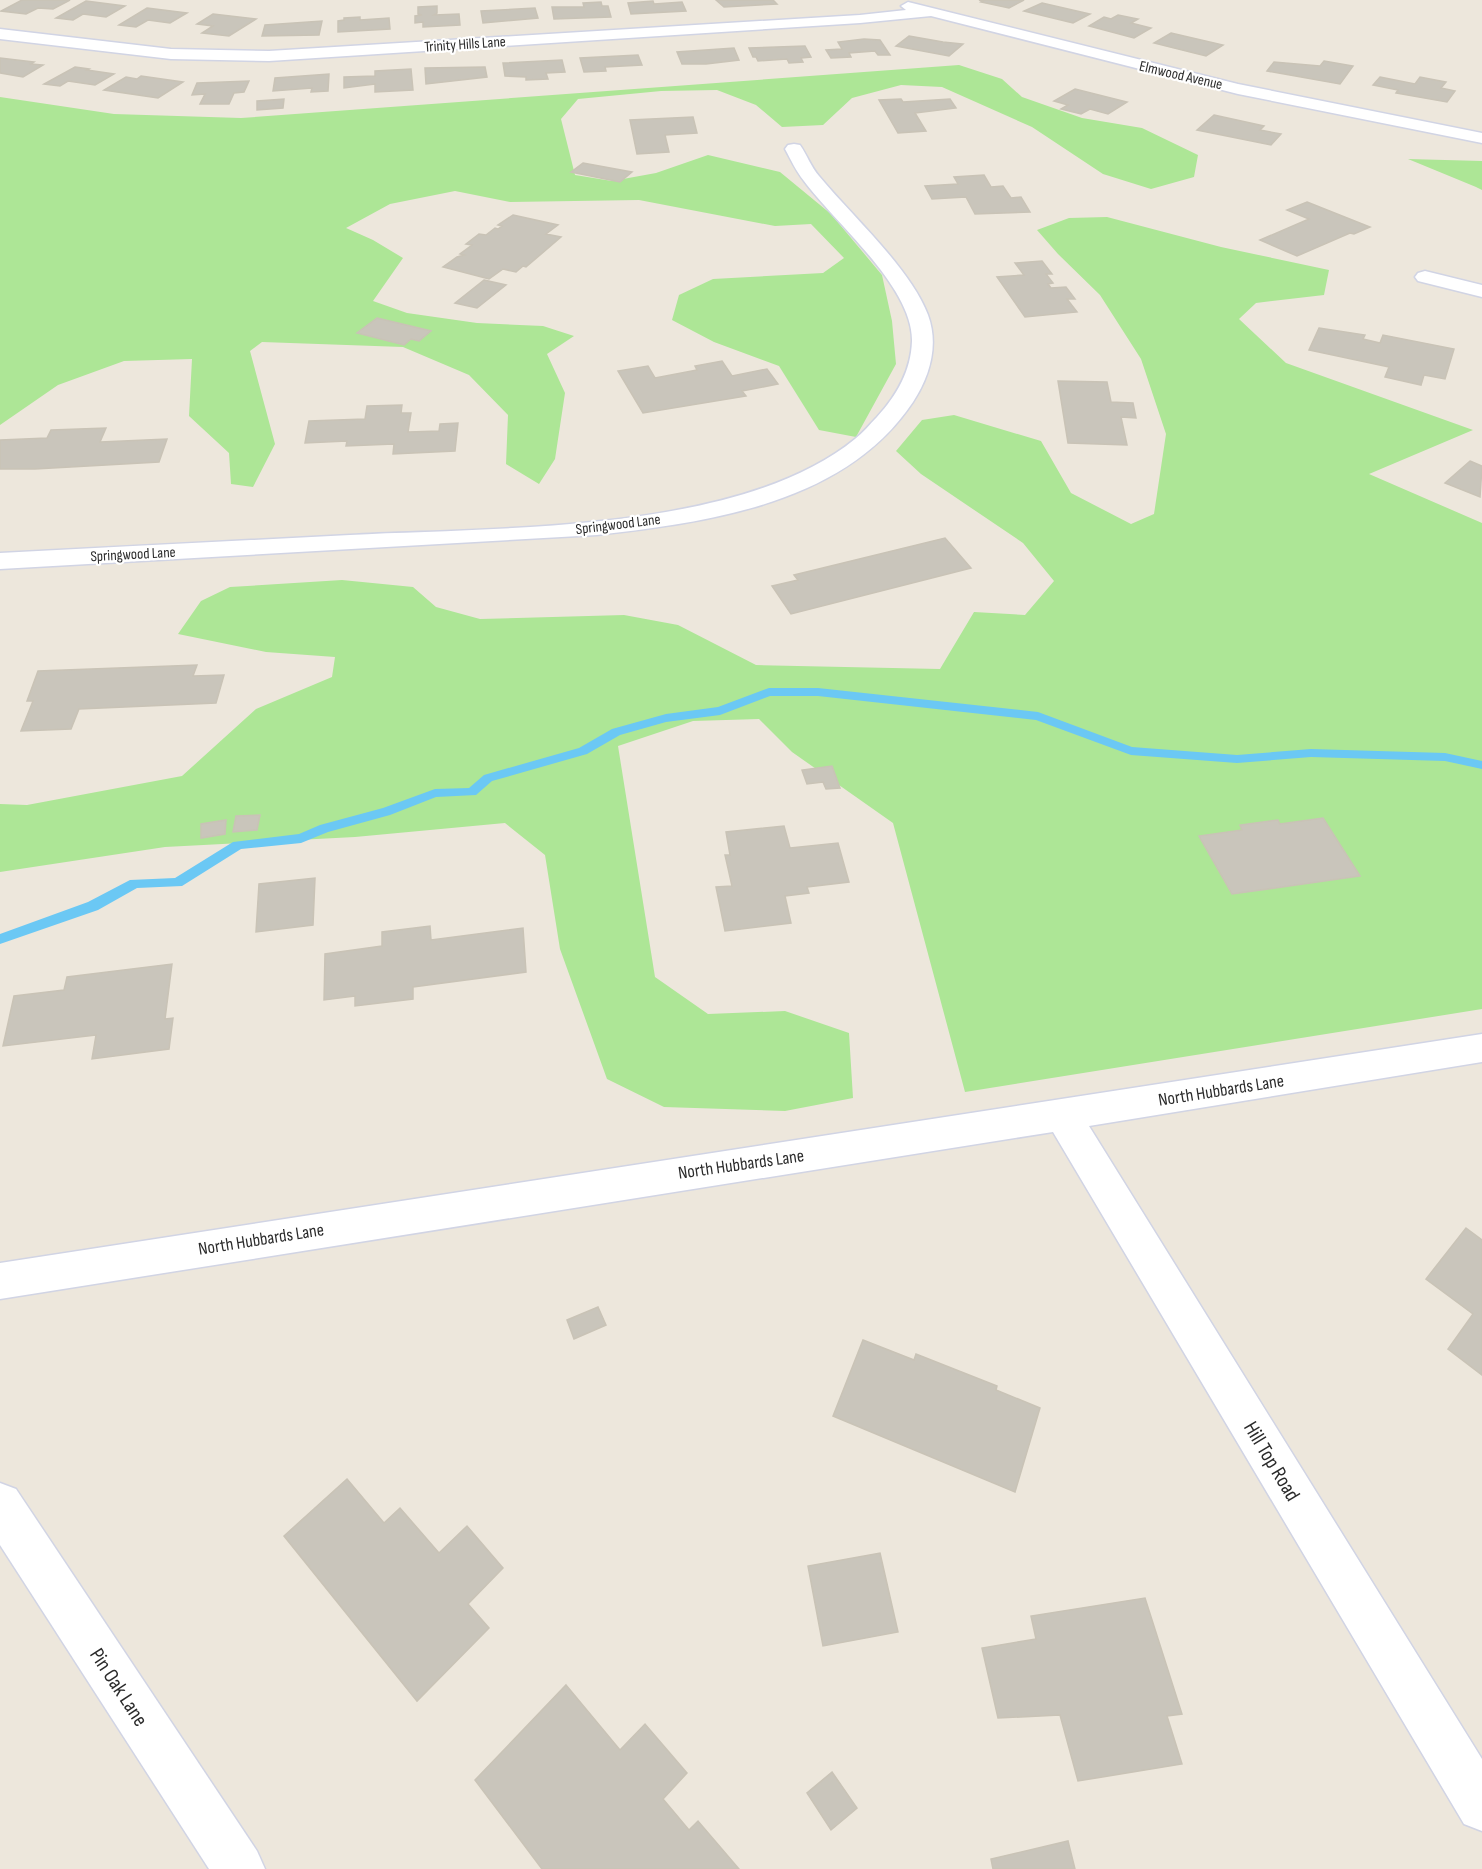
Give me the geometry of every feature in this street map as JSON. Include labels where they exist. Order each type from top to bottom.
[{"type":"street","name":"Elmwood Avenue","points":[[884,0],[1238,89],[1482,138]]},
{"type":"street","name":"Trinity Hills Lane","points":[[0,34],[171,54],[252,57],[860,20],[930,12]]},
{"type":"street","name":"Springwood Lane","points":[[0,561],[519,534],[631,524],[699,513],[758,498],[798,483],[833,466],[861,447],[888,423],[908,394],[916,378],[922,346],[922,330],[920,316],[905,289],[810,178],[794,149]]},
{"type":"street","points":[[1425,277],[1482,291]]},
{"type":"street","name":"North Hubbards Lane","points":[[0,1281],[621,1182],[1063,1116],[1482,1048]]},
{"type":"street","name":"Hill Top Road","points":[[1063,1116],[1482,1806]]},
{"type":"street","name":"Pin Oak Lane","points":[[0,1505],[239,1869]]},
{"type":"green space","points":[[959,65],[1002,79],[1022,97],[1082,118],[1142,128],[1198,155],[1194,177],[1151,189],[1103,174],[1032,127],[942,87],[901,85],[852,98],[823,125],[782,127],[756,105],[717,90],[661,91],[578,99],[561,119],[575,175],[612,181],[656,173],[708,155],[780,172],[831,214],[882,275],[892,321],[896,364],[856,437],[819,430],[779,366],[714,342],[672,320],[679,295],[713,279],[823,273],[844,258],[811,224],[775,226],[639,200],[510,202],[455,191],[390,204],[346,228],[373,240],[403,258],[373,301],[407,313],[477,323],[543,326],[574,336],[547,354],[565,393],[555,459],[539,484],[506,464],[508,415],[469,375],[403,347],[262,342],[250,351],[275,444],[253,487],[231,484],[229,453],[189,416],[192,359],[124,361],[58,385],[0,425],[0,97],[114,114],[241,118]]},
{"type":"green space","points":[[1408,159],[1482,161],[1482,190],[1476,187]]},
{"type":"green space","points":[[1107,217],[1221,247],[1329,270],[1324,295],[1256,303],[1239,319],[1286,363],[1473,430],[1369,474],[1482,523],[1482,1009],[965,1092],[893,823],[792,752],[759,719],[693,721],[618,746],[655,977],[708,1014],[785,1011],[849,1033],[853,1098],[785,1111],[664,1107],[607,1079],[560,949],[545,855],[505,823],[355,837],[165,847],[0,872],[0,804],[27,805],[182,776],[256,709],[332,677],[335,657],[266,652],[178,634],[201,601],[230,587],[342,580],[413,587],[436,607],[480,619],[624,615],[678,625],[756,665],[940,669],[974,612],[1025,615],[1054,581],[1023,543],[921,474],[896,451],[922,420],[954,415],[1041,441],[1071,493],[1131,524],[1154,514],[1166,434],[1141,359],[1100,295],[1037,230],[1069,218]]},
{"type":"building","points":[[22,0],[70,0],[53,9],[38,8],[26,14],[1,11]]},
{"type":"building","points":[[716,0],[773,0],[777,4],[724,7]]},
{"type":"building","points":[[979,0],[1024,0],[1009,8]]},
{"type":"building","points":[[86,1],[125,6],[106,17],[83,14],[73,20],[56,18]]},
{"type":"building","points":[[653,1],[654,4],[682,2],[686,11],[631,14],[628,3]]},
{"type":"building","points":[[601,2],[602,6],[608,6],[611,17],[554,19],[552,7],[584,7],[583,3]]},
{"type":"building","points":[[1042,3],[1090,14],[1073,23],[1024,11]]},
{"type":"building","points":[[437,6],[437,13],[434,15],[459,14],[460,25],[423,27],[423,22],[415,23],[415,16],[422,15],[418,14],[418,7]]},
{"type":"building","points":[[147,8],[187,13],[170,23],[148,20],[136,27],[119,25]]},
{"type":"building","points":[[535,8],[538,18],[483,23],[481,11]]},
{"type":"building","points":[[213,14],[256,19],[229,36],[202,33],[213,26],[197,24]]},
{"type":"building","points":[[1118,15],[1138,19],[1131,23],[1151,28],[1134,38],[1089,26],[1104,17],[1111,19]]},
{"type":"building","points":[[360,17],[360,20],[389,18],[390,29],[338,32],[338,21],[344,18]]},
{"type":"building","points":[[322,21],[319,35],[262,36],[265,25]]},
{"type":"building","points":[[1171,33],[1223,45],[1206,56],[1154,43]]},
{"type":"building","points":[[909,36],[963,44],[949,56],[896,46]]},
{"type":"building","points":[[880,40],[890,55],[878,55],[875,51],[849,53],[851,57],[831,58],[826,50],[842,49],[838,42]]},
{"type":"building","points":[[805,46],[811,57],[801,58],[803,62],[789,63],[787,59],[758,61],[756,57],[753,57],[749,48]]},
{"type":"building","points":[[734,48],[739,60],[706,64],[682,64],[677,52]]},
{"type":"building","points":[[638,55],[642,65],[605,67],[606,71],[584,72],[580,58]]},
{"type":"building","points":[[0,58],[43,65],[23,77],[0,73]]},
{"type":"building","points":[[562,60],[565,72],[546,73],[548,79],[526,80],[526,77],[505,76],[503,63]]},
{"type":"building","points":[[1324,61],[1353,66],[1340,84],[1267,71],[1274,62],[1320,66]]},
{"type":"building","points":[[75,67],[114,74],[95,85],[68,81],[60,86],[44,84]]},
{"type":"building","points":[[485,67],[487,77],[426,84],[425,68]]},
{"type":"building","points":[[411,69],[413,90],[375,92],[375,84],[344,88],[344,77],[375,76],[375,71]]},
{"type":"building","points":[[329,74],[328,91],[311,92],[312,88],[273,91],[275,78]]},
{"type":"building","points":[[141,76],[183,82],[158,98],[104,90],[126,77],[137,79]]},
{"type":"building","points":[[1380,77],[1415,84],[1420,77],[1446,82],[1441,88],[1455,91],[1447,102],[1396,93],[1398,90],[1373,85]]},
{"type":"building","points":[[249,81],[244,92],[234,93],[229,104],[200,104],[205,94],[192,95],[197,83]]},
{"type":"building","points":[[1075,89],[1127,102],[1108,114],[1090,109],[1081,114],[1061,109],[1068,105],[1054,101]]},
{"type":"building","points":[[284,99],[283,108],[257,110],[257,101]]},
{"type":"building","points":[[901,99],[903,102],[950,99],[956,108],[915,113],[926,131],[898,133],[879,100]]},
{"type":"building","points":[[1214,115],[1264,126],[1260,130],[1281,134],[1271,145],[1197,130]]},
{"type":"building","points":[[693,117],[697,133],[665,135],[669,152],[637,154],[630,120]]},
{"type":"building","points":[[583,163],[632,172],[620,182],[571,172]]},
{"type":"building","points":[[984,175],[991,187],[1003,186],[1011,198],[1021,197],[1030,212],[975,214],[966,197],[932,199],[925,186],[958,184],[954,177]]},
{"type":"building","points":[[1307,202],[1370,227],[1354,234],[1350,233],[1297,256],[1260,240],[1309,219],[1287,210]]},
{"type":"building","points":[[513,215],[558,225],[546,234],[561,237],[526,267],[523,266],[516,272],[503,269],[489,279],[443,267],[464,255],[460,254],[472,245],[466,244],[479,234],[486,235],[495,228],[498,229],[502,226],[498,225]]},
{"type":"building","points":[[1042,261],[1052,274],[1046,274],[1053,283],[1048,284],[1051,288],[1066,287],[1075,299],[1067,299],[1077,312],[1025,317],[997,277],[1024,275],[1015,263]]},
{"type":"building","points":[[484,280],[506,285],[477,308],[455,303]]},
{"type":"building","points":[[377,318],[431,331],[419,341],[411,339],[404,345],[357,333]]},
{"type":"building","points":[[1319,328],[1365,335],[1363,339],[1380,343],[1383,335],[1454,349],[1445,379],[1424,375],[1421,385],[1385,377],[1389,367],[1309,350]]},
{"type":"building","points":[[722,361],[732,376],[767,369],[778,384],[742,391],[746,396],[643,413],[618,371],[648,366],[655,378],[697,370],[695,366]]},
{"type":"building","points":[[1058,381],[1107,382],[1111,402],[1133,403],[1136,418],[1121,417],[1127,445],[1068,443]]},
{"type":"building","points":[[402,405],[401,413],[411,413],[408,432],[439,431],[440,424],[458,423],[455,451],[393,454],[394,444],[346,446],[347,441],[305,443],[309,421],[365,419],[367,406]]},
{"type":"building","points":[[106,428],[100,442],[167,439],[159,462],[0,469],[0,440],[47,438],[51,430]]},
{"type":"building","points":[[1470,461],[1482,466],[1480,497],[1445,483]]},
{"type":"building","points":[[945,538],[971,568],[791,614],[772,586],[798,580],[794,575]]},
{"type":"building","points":[[197,665],[193,676],[224,675],[216,703],[79,709],[71,729],[21,731],[33,701],[27,701],[38,671]]},
{"type":"building","points":[[832,766],[840,788],[826,789],[823,782],[807,784],[802,770]]},
{"type":"building","points":[[260,815],[257,830],[233,832],[236,816]]},
{"type":"building","points":[[1323,818],[1360,876],[1232,894],[1199,836],[1242,830],[1240,825],[1278,820],[1280,824]]},
{"type":"building","points":[[226,820],[225,834],[201,838],[201,824]]},
{"type":"building","points":[[784,826],[790,848],[838,843],[849,882],[807,887],[809,893],[785,896],[791,923],[725,931],[716,887],[732,886],[725,855],[730,855],[726,832]]},
{"type":"building","points":[[315,878],[313,925],[256,932],[259,884]]},
{"type":"building","points":[[430,926],[431,940],[523,928],[526,972],[413,987],[413,999],[355,1006],[355,996],[324,1000],[325,954],[382,946],[382,932]]},
{"type":"building","points":[[172,964],[165,1019],[173,1018],[169,1049],[92,1059],[96,1035],[3,1046],[14,996],[64,990],[67,977]]},
{"type":"building","points":[[1466,1228],[1482,1240],[1482,1375],[1448,1349],[1473,1314],[1426,1279]]},
{"type":"building","points":[[598,1307],[606,1325],[574,1339],[567,1320]]},
{"type":"building","points":[[863,1340],[914,1360],[916,1354],[997,1386],[996,1390],[1040,1408],[1015,1492],[833,1416]]},
{"type":"building","points":[[347,1479],[384,1523],[400,1508],[439,1553],[467,1526],[503,1568],[468,1604],[489,1628],[417,1701],[284,1536]]},
{"type":"building","points":[[880,1553],[898,1632],[823,1646],[808,1566]]},
{"type":"building","points":[[1145,1598],[1182,1714],[1167,1716],[1182,1764],[1078,1781],[1060,1715],[998,1718],[982,1648],[1036,1639],[1031,1616]]},
{"type":"building","points":[[566,1685],[620,1750],[645,1724],[687,1773],[663,1799],[689,1830],[698,1821],[739,1869],[542,1869],[475,1780]]},
{"type":"building","points":[[832,1772],[857,1808],[831,1830],[807,1793]]},
{"type":"building","points":[[1068,1841],[1075,1869],[993,1869],[991,1859]]},
{"type":"waterway","points":[[0,939],[93,906],[135,883],[177,883],[238,845],[301,838],[324,828],[386,812],[435,793],[472,792],[488,778],[583,751],[616,732],[666,718],[720,711],[769,692],[818,692],[1038,716],[1131,751],[1237,759],[1311,753],[1445,757],[1482,765]]}]
